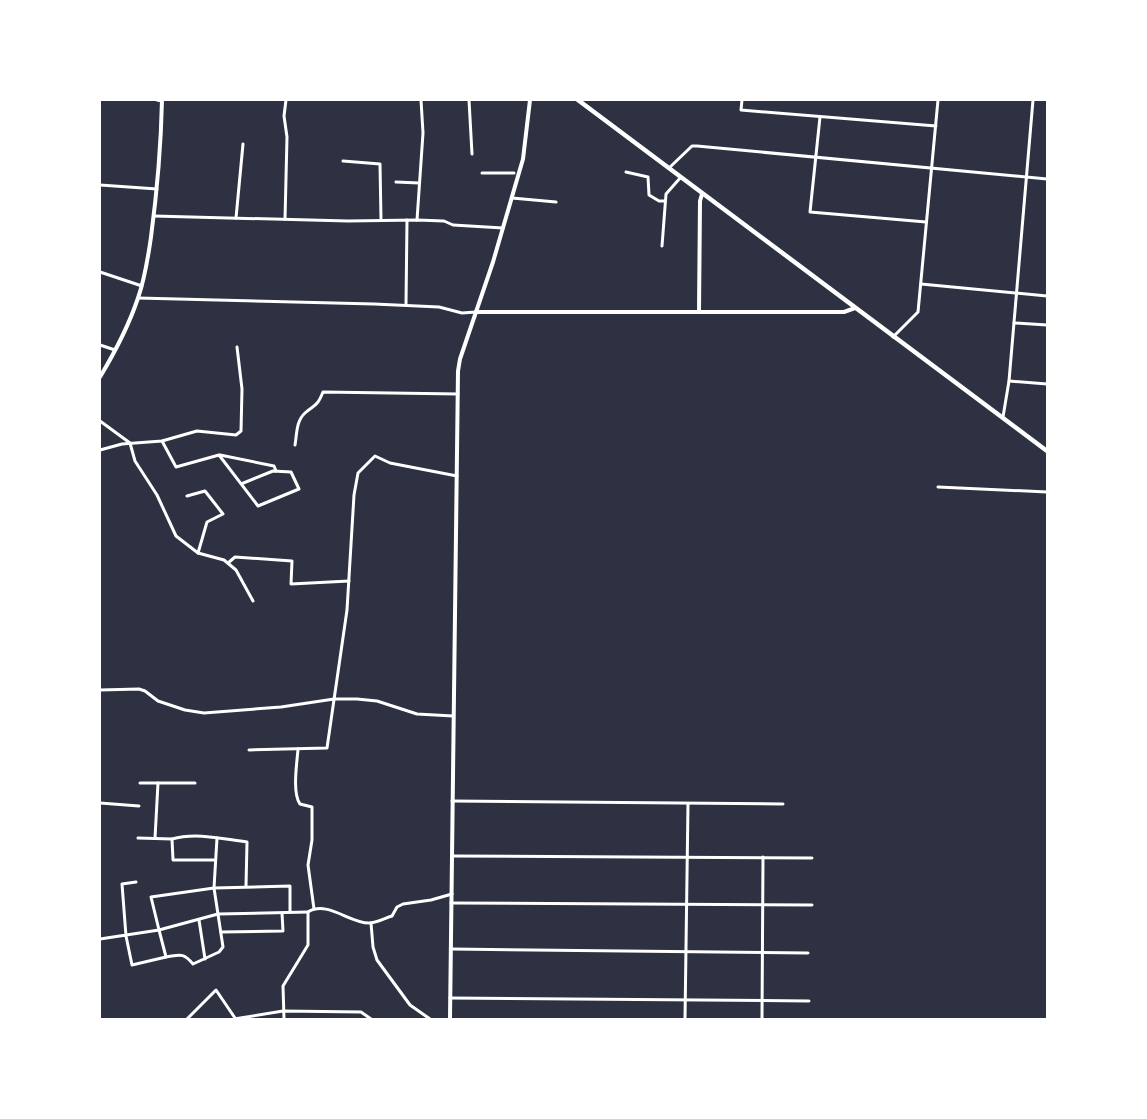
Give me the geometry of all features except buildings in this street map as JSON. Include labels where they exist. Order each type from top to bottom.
[{"type":"main road","points":[[578,100],[1047,451]]},
{"type":"street","points":[[100,377],[115,350],[142,286],[157,189],[162,101],[156,100]]},
{"type":"street","points":[[285,219],[287,137],[284,116],[286,100]]},
{"type":"street","points":[[417,220],[423,133],[421,100]]},
{"type":"street","points":[[469,100],[472,154]]},
{"type":"street","points":[[450,1019],[453,716],[460,359],[503,228],[523,159],[530,100]]},
{"type":"street","points":[[742,100],[741,110],[936,126]]},
{"type":"street","points":[[893,337],[918,312],[938,100]]},
{"type":"street","points":[[1003,417],[1009,381],[1033,100]]},
{"type":"street","points":[[820,117],[810,212],[926,222]]},
{"type":"street","points":[[236,218],[243,144]]},
{"type":"street","points":[[668,168],[692,146],[1047,179]]},
{"type":"street","points":[[343,161],[380,164],[381,220]]},
{"type":"street","points":[[626,172],[648,177],[649,195],[659,202],[665,201]]},
{"type":"street","points":[[482,173],[514,173]]},
{"type":"street","points":[[662,246],[666,194],[681,177]]},
{"type":"street","points":[[396,182],[420,183]]},
{"type":"street","points":[[100,185],[157,189]]},
{"type":"street","points":[[699,312],[700,201],[702,194]]},
{"type":"street","points":[[512,198],[556,202]]},
{"type":"street","points":[[154,216],[417,220],[444,221],[453,224],[503,228]]},
{"type":"street","points":[[406,305],[407,220]]},
{"type":"street","points":[[100,272],[142,286]]},
{"type":"street","points":[[921,284],[1047,296]]},
{"type":"street","points":[[138,298],[439,306],[462,312],[844,312],[855,308]]},
{"type":"street","points":[[1014,322],[1047,325]]},
{"type":"street","points":[[100,345],[115,350]]},
{"type":"street","points":[[100,450],[114,445],[162,441],[197,431],[236,435],[241,431],[242,389],[237,347]]},
{"type":"street","points":[[1009,381],[1047,384]]},
{"type":"street","points":[[295,445],[298,423],[304,414],[316,406],[323,392],[458,394]]},
{"type":"street","points":[[100,421],[130,443],[135,461],[160,501],[176,536],[198,553],[224,560],[228,563],[236,570],[253,601]]},
{"type":"street","points":[[162,441],[176,467],[219,455],[274,466],[276,471]]},
{"type":"street","points":[[219,455],[241,484],[258,506],[299,489],[291,472],[276,471],[241,484]]},
{"type":"street","points":[[248,750],[327,748],[347,610],[354,494],[358,473],[375,456],[390,463],[457,476]]},
{"type":"street","points":[[938,487],[1047,492]]},
{"type":"street","points":[[187,496],[205,492],[223,514],[207,522],[198,553]]},
{"type":"street","points":[[228,563],[235,557],[292,561],[291,584],[349,581]]},
{"type":"street","points":[[100,690],[139,689],[145,691],[158,702],[185,710],[204,713],[281,707],[334,699],[377,701],[417,714],[453,716]]},
{"type":"street","points":[[298,749],[297,800],[300,804],[312,807],[312,840],[308,865],[314,909]]},
{"type":"street","points":[[140,783],[196,783]]},
{"type":"street","points":[[155,838],[158,783]]},
{"type":"street","points":[[452,801],[783,804]]},
{"type":"street","points":[[100,803],[139,806]]},
{"type":"street","points":[[685,1019],[688,804]]},
{"type":"street","points":[[138,838],[172,839],[183,836],[247,842],[246,886]]},
{"type":"street","points":[[136,882],[122,884],[126,936],[132,965],[180,954],[186,956],[193,964],[219,952],[223,947],[214,888],[217,838]]},
{"type":"street","points":[[172,839],[173,860],[215,860]]},
{"type":"street","points":[[452,856],[812,858]]},
{"type":"street","points":[[762,1019],[763,857]]},
{"type":"street","points":[[166,957],[151,897],[214,888],[290,886],[290,912]]},
{"type":"street","points":[[100,938],[126,936],[159,930],[218,914],[308,912],[314,909],[331,910],[355,921],[371,923],[392,916],[397,907],[402,904],[430,900],[452,894]]},
{"type":"street","points":[[451,903],[687,906],[812,905]]},
{"type":"street","points":[[221,932],[283,931],[282,912]]},
{"type":"street","points":[[284,1019],[283,986],[308,945],[308,912]]},
{"type":"street","points":[[199,920],[205,959]]},
{"type":"street","points":[[371,923],[373,947],[377,960],[410,1005],[430,1019]]},
{"type":"street","points":[[451,948],[686,953],[808,953]]},
{"type":"street","points":[[187,1019],[216,990],[235,1019],[283,1011],[361,1012],[371,1019]]},
{"type":"street","points":[[450,998],[809,1001]]}]
